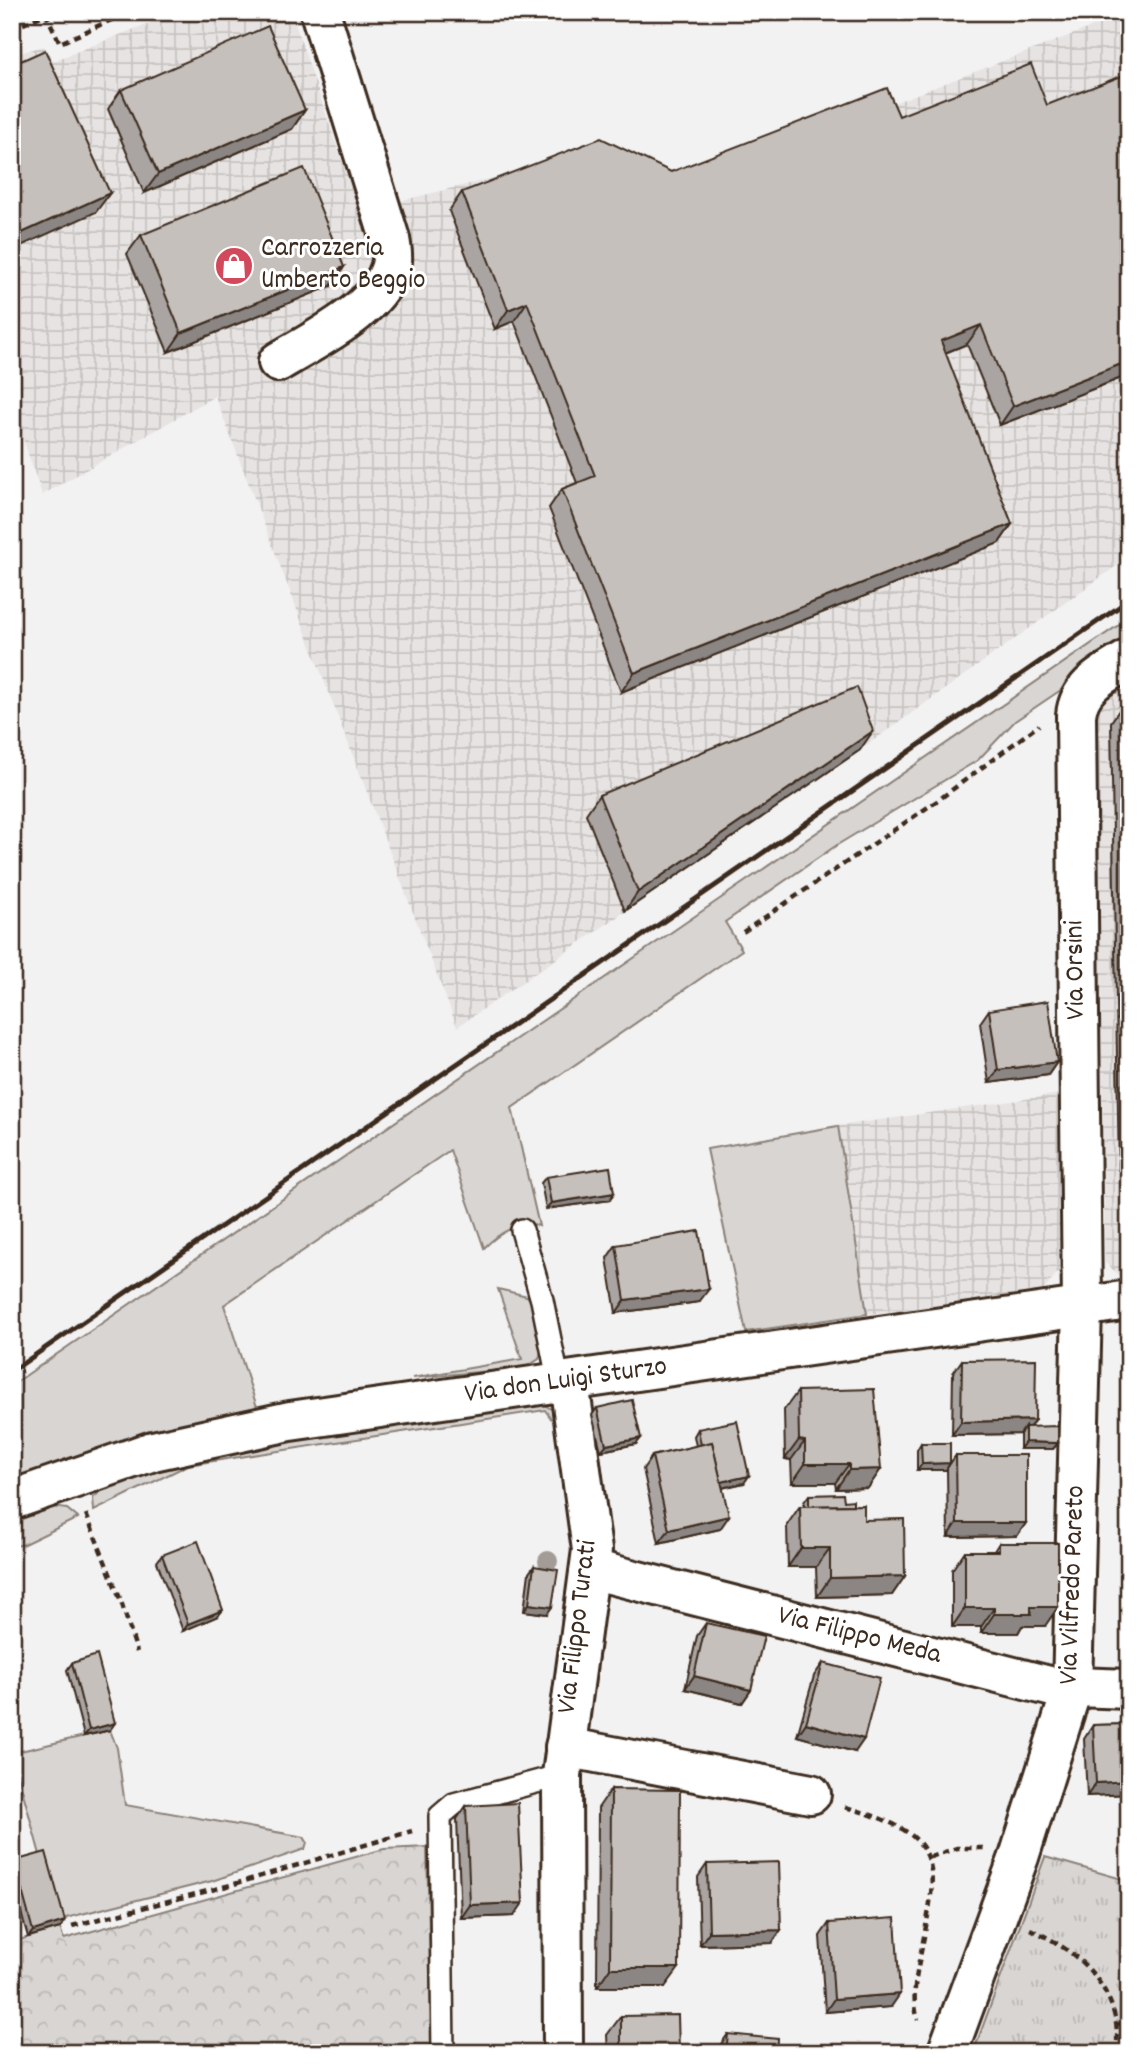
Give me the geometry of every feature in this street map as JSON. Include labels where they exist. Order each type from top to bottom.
[{"type":"street","points":[[278,362],[358,313],[387,277],[392,261],[390,239],[320,12]]},
{"type":"street","name":"Via Orsini","points":[[1082,1307],[1076,715],[1080,695],[1086,688],[1129,659]]},
{"type":"street","name":"Via don Luigi Sturzo","points":[[12,1500],[153,1451],[243,1430],[336,1414],[1129,1300]]},
{"type":"street","name":"Via Vilfredo Pareto","points":[[948,2049],[1019,1857],[1072,1689],[1082,1307]]},
{"type":"street","name":"Via Filippo Turati","points":[[563,2053],[563,1761],[591,1569],[590,1512],[564,1383]]},
{"type":"street","name":"Via Filippo Meda","points":[[591,1569],[1049,1686],[1072,1689],[1129,1689]]},
{"type":"street","name":"Via Filippo Turati","points":[[563,1761],[824,1799]]},
{"type":"lane","points":[[522,1230],[564,1383]]},
{"type":"lane","points":[[443,2053],[440,1823],[443,1811],[454,1804],[563,1761]]},
{"type":"path","points":[[12,29],[46,14],[60,43],[129,12]]},
{"type":"path","points":[[743,932],[947,794],[1043,722],[1076,715]]},
{"type":"path","points":[[71,1478],[106,1560],[137,1652]]},
{"type":"path","points":[[824,1799],[901,1827],[920,1842],[930,1857],[932,1886],[915,1986],[915,2004],[923,2034],[948,2049]]},
{"type":"path","points":[[72,1926],[231,1885],[440,1823]]},
{"type":"path","points":[[1020,1925],[1052,1939],[1091,1969],[1110,2002],[1117,2024],[1116,2053]]},
{"type":"path","points":[[1117,2024],[1129,2023]]},
{"type":"shaded area","points":[[178,12],[291,12],[359,211],[591,154],[669,189],[1126,14],[1129,557],[860,750],[457,1027],[215,396],[42,495],[12,406],[12,55],[44,46],[53,61]]},
{"type":"shaded area","points":[[1129,683],[1129,1277],[1122,1278],[1105,1263],[1097,704]]},
{"type":"shaded area","points":[[1060,1094],[1060,1269],[1042,1293],[867,1314],[838,1126]]},
{"type":"green space","points":[[1129,618],[1129,644],[1015,721],[978,760],[837,845],[725,922],[742,950],[512,1108],[539,1226],[517,1226],[484,1248],[450,1150],[224,1305],[257,1407],[133,1439],[12,1482],[12,1385]]},
{"type":"green space","points":[[838,1126],[867,1314],[746,1332],[707,1149]]},
{"type":"green space","points":[[498,1289],[527,1296],[535,1305],[542,1349],[539,1359],[525,1368],[412,1378],[522,1359]]},
{"type":"green space","points":[[543,1404],[554,1411],[557,1427],[545,1410],[188,1465],[94,1511],[93,1498],[112,1484],[181,1462],[311,1435]]},
{"type":"green space","points":[[45,1506],[67,1509],[78,1518],[22,1545],[12,1546],[12,1516]]},
{"type":"green space","points":[[110,1730],[117,1748],[125,1805],[304,1837],[307,1842],[305,1849],[212,1881],[58,1920],[12,1753]]},
{"type":"green space","points":[[427,1847],[432,2053],[12,2053],[12,1942],[60,1928],[64,1939],[384,1849]]},
{"type":"green space","points":[[1045,1857],[1129,1881],[1129,2053],[973,2053]]},
{"type":"building","points":[[268,26],[305,110],[158,174],[121,90]]},
{"type":"building","points":[[45,50],[110,193],[13,237],[12,65]]},
{"type":"building","points":[[1031,64],[1047,105],[1129,73],[1129,361],[1013,406],[981,325],[941,341],[1012,524],[634,673],[562,489],[595,476],[527,302],[508,310],[462,192],[601,138],[671,172],[887,88],[899,116]]},
{"type":"building","points":[[304,168],[344,267],[181,333],[141,235]]},
{"type":"building","points":[[857,687],[873,731],[638,892],[599,795]]},
{"type":"building","points":[[1124,703],[1129,703],[1129,959]]},
{"type":"building","points":[[1048,1001],[1057,1062],[998,1070],[989,1010]]},
{"type":"building","points":[[610,1167],[614,1193],[551,1203],[546,1177]]},
{"type":"building","points":[[699,1231],[709,1289],[625,1300],[616,1245]]},
{"type":"building","points":[[1036,1359],[1035,1420],[961,1422],[962,1360]]},
{"type":"building","points":[[874,1389],[881,1469],[849,1470],[849,1464],[805,1464],[805,1441],[799,1440],[798,1391]]},
{"type":"building","points":[[632,1400],[641,1438],[606,1445],[597,1408]]},
{"type":"building","points":[[737,1421],[749,1476],[721,1482],[712,1442],[701,1445],[698,1429]]},
{"type":"building","points":[[1058,1426],[1058,1443],[1025,1442],[1025,1427]]},
{"type":"building","points":[[712,1442],[729,1516],[669,1530],[652,1456]]},
{"type":"building","points":[[921,1443],[950,1443],[950,1463],[922,1464]]},
{"type":"building","points":[[956,1455],[1026,1455],[1026,1523],[957,1523]]},
{"type":"building","points":[[843,1494],[844,1501],[853,1500],[853,1505],[809,1506],[809,1495]]},
{"type":"building","points":[[864,1505],[864,1520],[904,1519],[905,1576],[830,1578],[830,1548],[801,1548],[800,1506]]},
{"type":"building","points":[[198,1541],[223,1610],[188,1624],[162,1555]]},
{"type":"building","points":[[999,1543],[1058,1543],[1058,1607],[1031,1607],[1031,1614],[994,1614],[994,1608],[965,1608],[965,1551],[999,1551]]},
{"type":"building","points":[[534,1566],[558,1570],[552,1607],[529,1604]]},
{"type":"building","points":[[706,1623],[764,1636],[751,1690],[694,1676]]},
{"type":"building","points":[[97,1655],[115,1723],[89,1730],[72,1663]]},
{"type":"building","points":[[823,1663],[880,1678],[864,1739],[806,1723]]},
{"type":"building","points":[[1129,1724],[1129,1781],[1096,1783],[1093,1725]]},
{"type":"building","points":[[611,1789],[680,1790],[679,1968],[610,1968]]},
{"type":"building","points":[[518,1803],[523,1903],[470,1905],[466,1806]]},
{"type":"building","points":[[46,1852],[65,1921],[33,1931],[14,1861]]},
{"type":"building","points":[[779,1862],[781,1930],[709,1932],[707,1864]]},
{"type":"building","points":[[895,1918],[900,1994],[834,1999],[829,1923]]},
{"type":"building","points":[[678,2015],[679,2053],[621,2053],[621,2016]]},
{"type":"building","points":[[728,2034],[778,2039],[777,2053],[726,2053]]},
{"type":"railway","points":[[12,1371],[1129,600]]},
{"type":"place","name":"Carrozzeria Umberto Beggio","points":[[234,266]]}]
